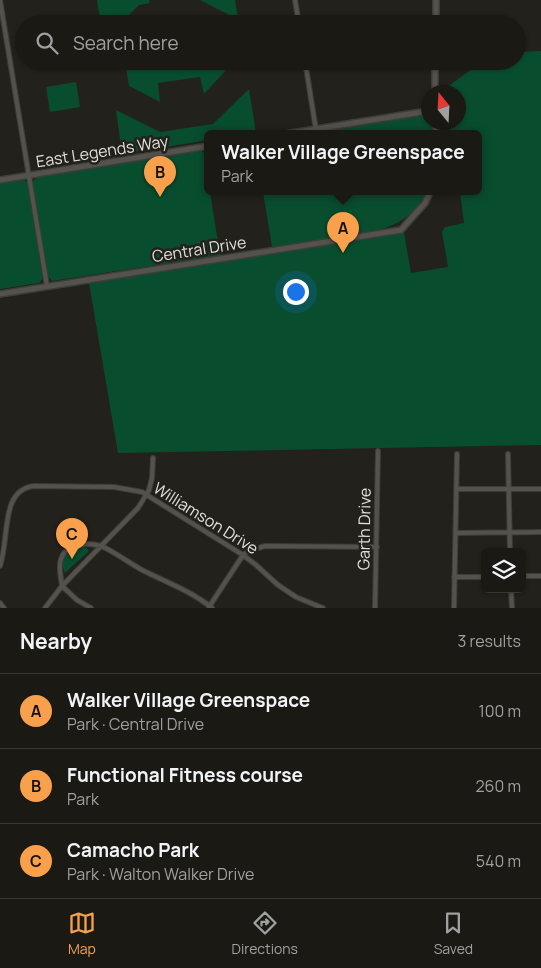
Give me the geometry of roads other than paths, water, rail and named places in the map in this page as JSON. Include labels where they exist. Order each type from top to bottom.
[{"type":"street","points":[[0,0],[47,286]]},
{"type":"street","points":[[295,0],[297,15]]},
{"type":"street","points":[[436,0],[436,15]]},
{"type":"street","points":[[306,70],[316,130],[421,112]]},
{"type":"street","points":[[435,70],[435,85]]},
{"type":"street","name":"East Legends Way","points":[[0,180],[204,147]]},
{"type":"street","name":"Central Drive","points":[[0,294],[401,230],[425,203],[429,195]]},
{"type":"street","name":"Garth Drive","points":[[375,608],[378,451]]},
{"type":"street","points":[[454,608],[457,454]]},
{"type":"street","points":[[508,454],[510,548]]},
{"type":"street","points":[[45,608],[62,586],[138,508],[147,495],[152,478],[153,458]]},
{"type":"street","name":"Williamson Drive","points":[[12,492],[23,487],[63,486],[114,487],[135,490],[147,495],[243,555],[278,586],[296,597],[323,608]]},
{"type":"street","points":[[457,489],[541,489]]},
{"type":"street","points":[[0,566],[2,558],[2,516]]},
{"type":"street","points":[[456,533],[541,532]]},
{"type":"street","points":[[91,608],[77,600],[62,586],[61,558],[66,550],[76,545],[101,546],[210,607],[243,555],[255,548],[271,546],[377,547]]},
{"type":"street","points":[[526,576],[541,576]]},
{"type":"street","points":[[454,577],[481,577]]},
{"type":"street","points":[[511,593],[512,608]]},
{"type":"street","points":[[0,603],[4,608]]},
{"type":"place","name":"Functional Fitness course","points":[[160,197]]},
{"type":"place","name":"Walker Village Greenspace","points":[[343,253]]},
{"type":"place","name":"Camacho Park","points":[[72,559]]}]
